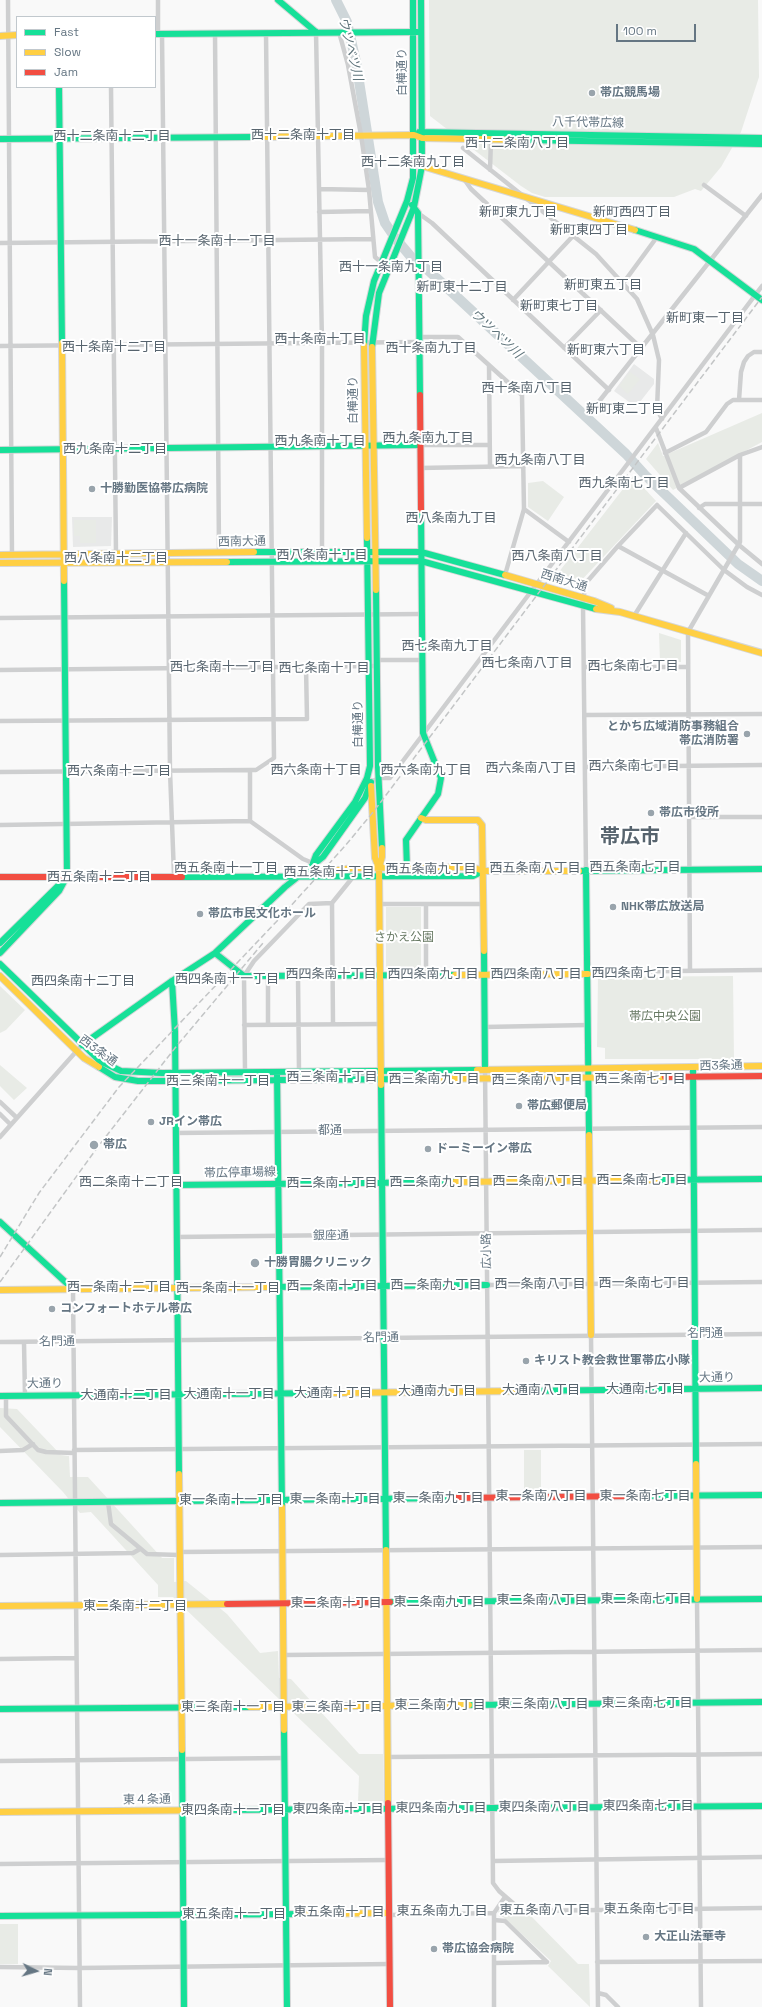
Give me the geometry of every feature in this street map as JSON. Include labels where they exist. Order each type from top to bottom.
[{"type":"main road","points":[[278,0],[316,32]]},
{"type":"main road","name":"白樺通り","points":[[313,863],[316,855],[354,802],[367,778],[370,766],[370,666],[364,342],[370,296],[407,201],[413,178],[413,0]]},
{"type":"main road","name":"白樺通り","points":[[379,868],[382,857],[379,778],[372,342],[379,293],[414,207],[422,166],[421,0]]},
{"type":"main road","points":[[158,34],[421,32]]},
{"type":"main road","points":[[0,36],[16,35]]},
{"type":"main road","points":[[0,953],[60,891],[67,876],[64,449],[59,88]]},
{"type":"main road","name":"八千代帯広線","points":[[422,134],[492,139],[762,144]]},
{"type":"main road","name":"八千代帯広線","points":[[362,135],[422,134],[762,138]]},
{"type":"main road","points":[[0,139],[362,135]]},
{"type":"main road","points":[[422,166],[463,177],[694,249],[762,300]]},
{"type":"main road","points":[[407,201],[418,213],[421,614],[424,733],[441,778],[438,794],[406,840],[407,868]]},
{"type":"main road","points":[[0,450],[420,445]]},
{"type":"main road","name":"西南大通","points":[[0,555],[368,551],[421,552],[536,584],[583,598],[620,612],[762,653]]},
{"type":"main road","name":"西南大通","points":[[0,563],[421,560],[583,605],[620,612]]},
{"type":"main road","points":[[370,766],[375,858],[379,868],[380,904],[390,2007]]},
{"type":"main road","name":"白樺通り","points":[[82,1045],[172,981],[215,953],[299,875],[323,857],[365,798],[371,782]]},
{"type":"main road","points":[[421,818],[426,820],[478,820],[481,822],[483,871],[485,1069]]},
{"type":"main road","points":[[299,875],[353,868],[472,867],[483,871],[762,869]]},
{"type":"main road","points":[[586,870],[591,1335]]},
{"type":"main road","points":[[0,877],[174,875],[299,875],[353,877],[473,876],[483,871]]},
{"type":"main road","points":[[0,943],[67,876]]},
{"type":"main road","points":[[215,953],[244,976],[268,977],[588,973]]},
{"type":"main road","name":"西3条通","points":[[0,964],[100,1061],[121,1071],[299,1072],[762,1066]]},
{"type":"main road","name":"西3条通","points":[[0,976],[76,1052],[103,1071],[115,1077],[138,1081],[693,1078],[762,1076]]},
{"type":"main road","points":[[172,981],[175,1032],[174,1081],[184,2007]]},
{"type":"main road","points":[[693,1068],[693,1231],[697,1599]]},
{"type":"main road","points":[[277,1072],[287,2007]]},
{"type":"main road","name":"帯広停車場線","points":[[175,1185],[762,1179]]},
{"type":"main road","points":[[0,1222],[73,1289]]},
{"type":"main road","points":[[0,1290],[487,1285]]},
{"type":"main road","name":"大通り","points":[[3,1396],[695,1390],[762,1388]]},
{"type":"main road","points":[[0,1503],[762,1495]]},
{"type":"main road","points":[[0,1606],[762,1599]]},
{"type":"main road","points":[[0,1709],[762,1702]]},
{"type":"main road","name":"東４条通","points":[[0,1812],[762,1806]]},
{"type":"main road","name":"東４条通","points":[[0,1815],[12,1813]]},
{"type":"main road","points":[[0,1916],[389,1914]]},
{"type":"street","points":[[8,0],[12,555]]},
{"type":"street","points":[[158,0],[158,34],[163,137],[169,720],[174,875]]},
{"type":"street","points":[[316,32],[322,343],[322,552]]},
{"type":"street","points":[[342,32],[362,135],[375,257],[382,263]]},
{"type":"street","points":[[0,772],[256,770],[274,758],[266,33]]},
{"type":"street","points":[[215,34],[219,553]]},
{"type":"street","points":[[111,88],[116,554]]},
{"type":"street","points":[[490,170],[492,139]]},
{"type":"street","points":[[463,148],[596,254],[624,282],[637,299],[652,335],[659,360],[657,410],[662,420]]},
{"type":"street","points":[[463,177],[471,189],[641,348]]},
{"type":"street","points":[[704,185],[746,216]]},
{"type":"street","points":[[319,189],[369,190]]},
{"type":"street","points":[[597,404],[762,195]]},
{"type":"street","points":[[319,212],[370,211]]},
{"type":"street","points":[[418,213],[432,222],[609,390]]},
{"type":"street","points":[[513,300],[573,236]]},
{"type":"street","points":[[624,282],[657,237]]},
{"type":"street","points":[[0,243],[372,239]]},
{"type":"street","points":[[371,782],[379,778],[390,778],[756,296],[762,286]]},
{"type":"street","points":[[564,348],[601,310]]},
{"type":"street","points":[[0,346],[322,343],[419,340],[458,337],[522,395],[524,509],[505,575]]},
{"type":"street","points":[[739,400],[740,372],[744,362],[748,356],[754,352],[762,352]]},
{"type":"street","points":[[489,365],[490,467]]},
{"type":"street","points":[[665,453],[706,432],[727,404],[733,400],[762,400]]},
{"type":"street","points":[[656,428],[679,488],[739,545],[762,564]]},
{"type":"street","points":[[420,445],[489,445]]},
{"type":"street","points":[[679,488],[740,455],[762,447]]},
{"type":"street","points":[[690,971],[688,632],[739,545],[741,504],[740,455]]},
{"type":"street","points":[[420,468],[524,466]]},
{"type":"street","points":[[699,508],[705,504],[762,504]]},
{"type":"street","points":[[586,870],[585,667],[583,605],[585,584],[618,546],[657,505],[747,587],[762,595]]},
{"type":"street","points":[[524,509],[569,542]]},
{"type":"street","points":[[634,616],[686,533]]},
{"type":"street","points":[[618,546],[709,596]]},
{"type":"street","points":[[0,618],[421,614]]},
{"type":"street","points":[[0,670],[370,666],[377,663],[422,660]]},
{"type":"street","points":[[0,722],[307,719],[306,667]]},
{"type":"street","points":[[585,667],[688,667]]},
{"type":"street","points":[[585,715],[762,714]]},
{"type":"street","points":[[585,768],[762,765]]},
{"type":"street","points":[[250,770],[250,821]]},
{"type":"street","points":[[365,798],[369,798],[372,801]]},
{"type":"street","points":[[689,817],[762,817]]},
{"type":"street","points":[[0,825],[250,821],[303,859],[313,863]]},
{"type":"street","points":[[333,1024],[332,903],[353,877]]},
{"type":"street","points":[[245,1072],[244,976],[254,961],[305,907],[313,902],[332,903]]},
{"type":"street","points":[[380,904],[483,904]]},
{"type":"street","points":[[426,904],[426,975]]},
{"type":"street","points":[[588,973],[762,970]]},
{"type":"street","points":[[298,976],[299,1072]]},
{"type":"street","points":[[268,977],[268,1024]]},
{"type":"street","points":[[244,1025],[381,1024]]},
{"type":"street","points":[[484,1027],[588,1025]]},
{"type":"street","points":[[0,1137],[16,1117],[82,1045]]},
{"type":"street","name":"広小路","points":[[485,1069],[493,1883],[505,1897],[522,1911],[762,1908]]},
{"type":"street","points":[[0,1102],[16,1117]]},
{"type":"street","points":[[0,1114],[10,1124]]},
{"type":"street","name":"都通","points":[[175,1133],[762,1127]]},
{"type":"street","name":"銀座通","points":[[176,1237],[762,1230]]},
{"type":"street","points":[[487,1285],[762,1282]]},
{"type":"street","points":[[73,1289],[80,2007]]},
{"type":"street","name":"名門通","points":[[0,1342],[762,1334]]},
{"type":"street","points":[[591,1335],[598,2007]]},
{"type":"street","points":[[24,1342],[25,1396]]},
{"type":"street","points":[[3,1396],[6,1416],[38,1450],[46,1452],[385,1446],[762,1444]]},
{"type":"street","points":[[0,1450],[23,1450],[33,1444]]},
{"type":"street","points":[[108,1502],[111,1524],[147,1554],[282,1551],[762,1547]]},
{"type":"street","points":[[0,1555],[133,1553],[140,1549]]},
{"type":"street","points":[[697,1599],[701,2007]]},
{"type":"street","points":[[284,1655],[762,1650]]},
{"type":"street","points":[[0,1659],[76,1658]]},
{"type":"street","points":[[388,1757],[762,1754]]},
{"type":"street","points":[[0,1761],[284,1758]]},
{"type":"street","points":[[493,1861],[762,1858]]},
{"type":"street","points":[[0,1864],[389,1860]]},
{"type":"street","points":[[494,2007],[494,1913],[505,1897]]},
{"type":"street","points":[[389,1914],[494,1913]]},
{"type":"street","points":[[494,1920],[505,1921],[547,1962],[494,1963]]},
{"type":"street","points":[[597,1962],[762,1961]]},
{"type":"street","points":[[0,1967],[79,1968],[390,1964]]},
{"type":"street","points":[[598,1993],[606,1995],[618,2007]]},
{"type":"shaded area","points":[[634,364],[654,379],[654,384],[636,407],[614,391]]},
{"type":"shaded area","points":[[72,517],[112,517],[111,546],[73,547]]},
{"type":"green space","name":"帯広競馬場","points":[[429,0],[758,0],[759,77],[741,132],[721,167],[701,191],[695,189],[674,197],[545,197],[532,193],[521,186],[430,116]]},
{"type":"green space","points":[[630,372],[640,379],[628,394],[619,386]]},
{"type":"green space","points":[[762,413],[762,442],[673,490],[646,459],[658,443],[663,456]]},
{"type":"green space","points":[[633,476],[656,501],[577,585],[555,577]]},
{"type":"green space","points":[[543,481],[564,497],[548,521],[528,507],[528,483]]},
{"type":"green space","points":[[74,520],[96,520],[96,543],[80,543],[80,536],[74,536]]},
{"type":"green space","points":[[659,633],[681,640],[681,662],[660,662]]},
{"type":"green space","name":"さかえ公園","points":[[386,907],[421,907],[421,968],[386,968]]},
{"type":"green space","name":"帯広中央公園","points":[[733,976],[734,1059],[605,1059],[605,1048],[597,1047],[598,977]]},
{"type":"green space","points":[[0,986],[25,1010],[6,1030],[0,1033]]},
{"type":"green space","points":[[0,1065],[27,1088],[14,1100],[0,1086]]},
{"type":"green space","points":[[0,1408],[17,1409],[61,1455],[69,1456],[70,1477],[88,1477],[162,1558],[174,1558],[174,1582],[186,1581],[227,1614],[260,1653],[278,1651],[279,1678],[291,1679],[359,1754],[383,1754],[384,1803],[358,1802],[359,1776],[173,1597],[158,1597],[158,1585],[91,1512],[80,1513],[63,1492],[0,1427]]},
{"type":"green space","points":[[524,1450],[541,1450],[541,1490],[524,1490]]},
{"type":"green space","points":[[507,1904],[521,1916],[530,1915],[578,1964],[589,1964],[590,2007],[548,1966],[551,1961],[503,1917],[499,1917],[498,1911]]},
{"type":"green space","points":[[0,1924],[18,1924],[18,1964],[0,1964]]},
{"type":"waterway","name":"ウツベツ川","points":[[336,0],[347,22],[356,62],[378,202],[385,223],[396,239],[412,258],[429,271],[626,454],[645,475],[738,564],[762,581]]},
{"type":"waterway","name":"ウツベツ川","points":[[352,70],[357,70]]},
{"type":"railway","points":[[0,1257],[39,1193],[119,1087],[278,920],[345,846],[374,811],[762,297]]},
{"type":"railway","points":[[0,1282],[97,1148],[175,1048],[263,943]]},
{"type":"traffic: fast","points":[[278,0],[316,32]]},
{"type":"traffic: fast","points":[[364,345],[366,316],[374,281],[407,201],[413,178],[413,0]]},
{"type":"traffic: fast","points":[[372,347],[379,293],[414,207],[422,166],[421,0]]},
{"type":"traffic: fast","points":[[156,34],[417,32]]},
{"type":"traffic: fast","points":[[59,88],[62,343]]},
{"type":"traffic: fast","points":[[419,132],[762,138]]},
{"type":"traffic: fast","points":[[0,139],[254,137]]},
{"type":"traffic: fast","points":[[520,140],[762,144]]},
{"type":"traffic: fast","points":[[412,205],[418,213],[420,395]]},
{"type":"traffic: fast","points":[[635,230],[694,249],[762,300]]},
{"type":"traffic: fast","points":[[0,450],[419,445]]},
{"type":"traffic: fast","points":[[407,868],[406,840],[438,794],[441,778],[423,733],[421,510]]},
{"type":"traffic: fast","points":[[313,863],[316,855],[355,802],[367,778],[370,766],[367,538]]},
{"type":"traffic: fast","points":[[254,552],[421,552],[505,575]]},
{"type":"traffic: fast","points":[[227,562],[421,561],[596,609]]},
{"type":"traffic: fast","points":[[0,953],[59,891],[67,876],[64,581]]},
{"type":"traffic: fast","points":[[376,590],[378,767],[382,848]]},
{"type":"traffic: fast","points":[[82,1045],[172,981],[215,953],[285,887],[323,857],[365,798],[371,782]]},
{"type":"traffic: fast","points":[[579,871],[762,869]]},
{"type":"traffic: fast","points":[[586,870],[589,1135]]},
{"type":"traffic: fast","points":[[182,877],[473,876],[483,871]]},
{"type":"traffic: fast","points":[[0,943],[65,879]]},
{"type":"traffic: fast","points":[[484,951],[485,1069]]},
{"type":"traffic: fast","points":[[215,953],[244,976],[455,975]]},
{"type":"traffic: fast","points":[[0,964],[100,1061],[121,1071],[162,1073],[477,1070]]},
{"type":"traffic: fast","points":[[172,981],[175,1032],[179,1474]]},
{"type":"traffic: fast","points":[[99,1067],[115,1077],[138,1081],[415,1079]]},
{"type":"traffic: fast","points":[[693,1068],[696,1464]]},
{"type":"traffic: fast","points":[[277,1072],[282,1507]]},
{"type":"traffic: fast","points":[[381,1085],[386,1550]]},
{"type":"traffic: fast","points":[[656,1180],[762,1179]]},
{"type":"traffic: fast","points":[[175,1185],[455,1182]]},
{"type":"traffic: fast","points":[[0,1222],[73,1289]]},
{"type":"traffic: fast","points":[[267,1287],[487,1285]]},
{"type":"traffic: fast","points":[[522,1391],[762,1388]]},
{"type":"traffic: fast","points":[[0,1396],[331,1393]]},
{"type":"traffic: fast","points":[[636,1496],[762,1495]]},
{"type":"traffic: fast","points":[[0,1503],[452,1498]]},
{"type":"traffic: fast","points":[[390,1602],[762,1599]]},
{"type":"traffic: fast","points":[[469,1705],[762,1702]]},
{"type":"traffic: fast","points":[[0,1709],[250,1707]]},
{"type":"traffic: fast","points":[[284,1730],[287,2007]]},
{"type":"traffic: fast","points":[[182,1750],[184,2007]]},
{"type":"traffic: fast","points":[[222,1810],[762,1806]]},
{"type":"traffic: fast","points":[[0,1916],[305,1914]]},
{"type":"traffic: slow","points":[[0,36],[16,35]]},
{"type":"traffic: slow","points":[[254,137],[414,135],[422,138],[520,140]]},
{"type":"traffic: slow","points":[[422,166],[635,230]]},
{"type":"traffic: slow","points":[[62,343],[64,581]]},
{"type":"traffic: slow","points":[[364,345],[367,538]]},
{"type":"traffic: slow","points":[[372,347],[376,590]]},
{"type":"traffic: slow","points":[[0,555],[254,552]]},
{"type":"traffic: slow","points":[[0,563],[227,562]]},
{"type":"traffic: slow","points":[[505,575],[594,601],[611,608]]},
{"type":"traffic: slow","points":[[596,609],[620,612],[762,653]]},
{"type":"traffic: slow","points":[[371,786],[375,858],[379,868]]},
{"type":"traffic: slow","points":[[421,818],[426,820],[478,820],[482,825],[484,951]]},
{"type":"traffic: slow","points":[[381,1085],[379,868],[382,857],[382,848]]},
{"type":"traffic: slow","points":[[319,873],[353,868],[472,867],[483,871],[579,871]]},
{"type":"traffic: slow","points":[[455,975],[588,974]]},
{"type":"traffic: slow","points":[[0,976],[84,1058],[99,1067]]},
{"type":"traffic: slow","points":[[477,1070],[762,1066]]},
{"type":"traffic: slow","points":[[415,1079],[665,1077]]},
{"type":"traffic: slow","points":[[589,1135],[591,1335]]},
{"type":"traffic: slow","points":[[455,1182],[656,1180]]},
{"type":"traffic: slow","points":[[0,1290],[267,1287]]},
{"type":"traffic: slow","points":[[331,1393],[522,1391]]},
{"type":"traffic: slow","points":[[696,1464],[697,1599]]},
{"type":"traffic: slow","points":[[179,1474],[182,1750]]},
{"type":"traffic: slow","points":[[282,1507],[284,1730]]},
{"type":"traffic: slow","points":[[386,1550],[388,1803]]},
{"type":"traffic: slow","points":[[0,1606],[227,1604]]},
{"type":"traffic: slow","points":[[250,1707],[469,1705]]},
{"type":"traffic: slow","points":[[0,1812],[222,1810]]},
{"type":"traffic: slow","points":[[305,1914],[389,1913]]},
{"type":"traffic: jam","points":[[420,395],[421,510]]},
{"type":"traffic: jam","points":[[0,877],[182,877]]},
{"type":"traffic: jam","points":[[665,1077],[762,1076]]},
{"type":"traffic: jam","points":[[452,1498],[636,1496]]},
{"type":"traffic: jam","points":[[227,1604],[390,1602]]},
{"type":"traffic: jam","points":[[388,1803],[390,2007]]},
{"type":"place","name":"帯広競馬場","points":[[592,93]]},
{"type":"place","name":"十勝勤医協帯広病院","points":[[92,489]]},
{"type":"place","name":"とかち広域消防事務組合 帯広消防署","points":[[747,734]]},
{"type":"place","name":"帯広市役所","points":[[651,813]]},
{"type":"place","name":"NHK帯広放送局","points":[[613,907]]},
{"type":"place","name":"帯広市民文化ホール","points":[[200,914]]},
{"type":"place","name":"帯広郵便局","points":[[519,1106]]},
{"type":"place","name":"JRイン帯広","points":[[151,1122]]},
{"type":"place","name":"帯広","points":[[94,1145]]},
{"type":"place","name":"ドーミーイン帯広","points":[[428,1149]]},
{"type":"place","name":"十勝胃腸クリニック","points":[[255,1263]]},
{"type":"place","name":"コンフォートホテル帯広","points":[[52,1309]]},
{"type":"place","name":"キリスト教会救世軍帯広小隊","points":[[526,1361]]},
{"type":"place","name":"大正山法華寺","points":[[646,1937]]},
{"type":"place","name":"帯広協会病院","points":[[434,1949]]},
{"type":"district","name":"西十二条南十丁目","points":[[303,135]]},
{"type":"district","name":"西十二条南十二丁目","points":[[112,136]]},
{"type":"district","name":"西十二条南八丁目","points":[[517,143]]},
{"type":"district","name":"西十二条南九丁目","points":[[413,162]]},
{"type":"district","name":"新町東九丁目","points":[[518,212]]},
{"type":"district","name":"新町西四丁目","points":[[632,212]]},
{"type":"district","name":"新町東四丁目","points":[[589,230]]},
{"type":"district","name":"西十一条南十一丁目","points":[[217,241]]},
{"type":"district","name":"西十一条南九丁目","points":[[391,267]]},
{"type":"district","name":"新町東五丁目","points":[[603,285]]},
{"type":"district","name":"新町東十二丁目","points":[[462,287]]},
{"type":"district","name":"新町東七丁目","points":[[559,306]]},
{"type":"district","name":"新町東一丁目","points":[[705,318]]},
{"type":"district","name":"西十条南十丁目","points":[[320,339]]},
{"type":"district","name":"西十条南十二丁目","points":[[114,347]]},
{"type":"district","name":"西十条南九丁目","points":[[431,348]]},
{"type":"district","name":"新町東六丁目","points":[[606,350]]},
{"type":"district","name":"西十条南八丁目","points":[[527,388]]},
{"type":"district","name":"新町東二丁目","points":[[625,409]]},
{"type":"district","name":"西九条南九丁目","points":[[428,438]]},
{"type":"district","name":"西九条南十丁目","points":[[320,441]]},
{"type":"district","name":"西九条南十二丁目","points":[[115,449]]},
{"type":"district","name":"西九条南八丁目","points":[[540,460]]},
{"type":"district","name":"西九条南七丁目","points":[[624,483]]},
{"type":"district","name":"西八条南九丁目","points":[[451,518]]},
{"type":"district","name":"西八条南十丁目","points":[[322,555]]},
{"type":"district","name":"西八条南八丁目","points":[[557,556]]},
{"type":"district","name":"西八条南十二丁目","points":[[116,558]]},
{"type":"district","name":"西七条南九丁目","points":[[447,646]]},
{"type":"district","name":"西七条南八丁目","points":[[527,663]]},
{"type":"district","name":"西七条南七丁目","points":[[633,666]]},
{"type":"district","name":"西七条南十一丁目","points":[[222,667]]},
{"type":"district","name":"西七条南十丁目","points":[[324,668]]},
{"type":"district","name":"西六条南七丁目","points":[[634,766]]},
{"type":"district","name":"西六条南八丁目","points":[[531,768]]},
{"type":"district","name":"西六条南十丁目","points":[[316,770]]},
{"type":"district","name":"西六条南九丁目","points":[[426,770]]},
{"type":"district","name":"西六条南十二丁目","points":[[119,771]]},
{"type":"district","name":"帯広市","points":[[630,838]]},
{"type":"district","name":"西五条南七丁目","points":[[635,867]]},
{"type":"district","name":"西五条南十一丁目","points":[[226,868]]},
{"type":"district","name":"西五条南八丁目","points":[[535,868]]},
{"type":"district","name":"西五条南九丁目","points":[[431,869]]},
{"type":"district","name":"西五条南十丁目","points":[[329,872]]},
{"type":"district","name":"西五条南十二丁目","points":[[99,877]]},
{"type":"district","name":"西四条南七丁目","points":[[637,973]]},
{"type":"district","name":"西四条南十丁目","points":[[331,974]]},
{"type":"district","name":"西四条南九丁目","points":[[433,974]]},
{"type":"district","name":"西四条南八丁目","points":[[536,974]]},
{"type":"district","name":"西四条南十一丁目","points":[[227,979]]},
{"type":"district","name":"西四条南十二丁目","points":[[83,981]]},
{"type":"district","name":"西三条南十丁目","points":[[332,1077]]},
{"type":"district","name":"西三条南九丁目","points":[[434,1079]]},
{"type":"district","name":"西三条南七丁目","points":[[640,1079]]},
{"type":"district","name":"西三条南八丁目","points":[[537,1080]]},
{"type":"district","name":"西三条南十一丁目","points":[[218,1081]]},
{"type":"district","name":"西二条南七丁目","points":[[642,1180]]},
{"type":"district","name":"西二条南八丁目","points":[[538,1181]]},
{"type":"district","name":"西二条南十二丁目","points":[[131,1182]]},
{"type":"district","name":"西二条南九丁目","points":[[435,1182]]},
{"type":"district","name":"西二条南十丁目","points":[[332,1183]]},
{"type":"district","name":"西一条南七丁目","points":[[644,1283]]},
{"type":"district","name":"西一条南八丁目","points":[[540,1284]]},
{"type":"district","name":"西一条南九丁目","points":[[436,1285]]},
{"type":"district","name":"西一条南十丁目","points":[[332,1286]]},
{"type":"district","name":"西一条南十二丁目","points":[[119,1287]]},
{"type":"district","name":"西一条南十一丁目","points":[[228,1288]]},
{"type":"district","name":"大通南七丁目","points":[[645,1389]]},
{"type":"district","name":"大通南八丁目","points":[[541,1390]]},
{"type":"district","name":"大通南九丁目","points":[[437,1391]]},
{"type":"district","name":"大通南十丁目","points":[[333,1393]]},
{"type":"district","name":"大通南十一丁目","points":[[229,1394]]},
{"type":"district","name":"大通南十二丁目","points":[[126,1395]]},
{"type":"district","name":"東一条南八丁目","points":[[541,1496]]},
{"type":"district","name":"東一条南七丁目","points":[[645,1496]]},
{"type":"district","name":"東一条南九丁目","points":[[438,1498]]},
{"type":"district","name":"東一条南十丁目","points":[[335,1499]]},
{"type":"district","name":"東一条南十一丁目","points":[[231,1500]]},
{"type":"district","name":"東二条南七丁目","points":[[646,1599]]},
{"type":"district","name":"東二条南八丁目","points":[[542,1600]]},
{"type":"district","name":"東二条南九丁目","points":[[439,1602]]},
{"type":"district","name":"東二条南十丁目","points":[[336,1603]]},
{"type":"district","name":"東二条南十二丁目","points":[[135,1606]]},
{"type":"district","name":"東三条南七丁目","points":[[647,1703]]},
{"type":"district","name":"東三条南八丁目","points":[[543,1704]]},
{"type":"district","name":"東三条南九丁目","points":[[440,1705]]},
{"type":"district","name":"東三条南十一丁目","points":[[233,1707]]},
{"type":"district","name":"東三条南十丁目","points":[[337,1707]]},
{"type":"district","name":"東四条南七丁目","points":[[648,1806]]},
{"type":"district","name":"東四条南八丁目","points":[[544,1807]]},
{"type":"district","name":"東四条南九丁目","points":[[441,1808]]},
{"type":"district","name":"東四条南十丁目","points":[[338,1809]]},
{"type":"district","name":"東四条南十一丁目","points":[[233,1810]]},
{"type":"district","name":"東五条南七丁目","points":[[649,1909]]},
{"type":"district","name":"東五条南八丁目","points":[[545,1910]]},
{"type":"district","name":"東五条南九丁目","points":[[442,1911]]},
{"type":"district","name":"東五条南十丁目","points":[[339,1912]]},
{"type":"district","name":"東五条南十一丁目","points":[[234,1914]]}]
